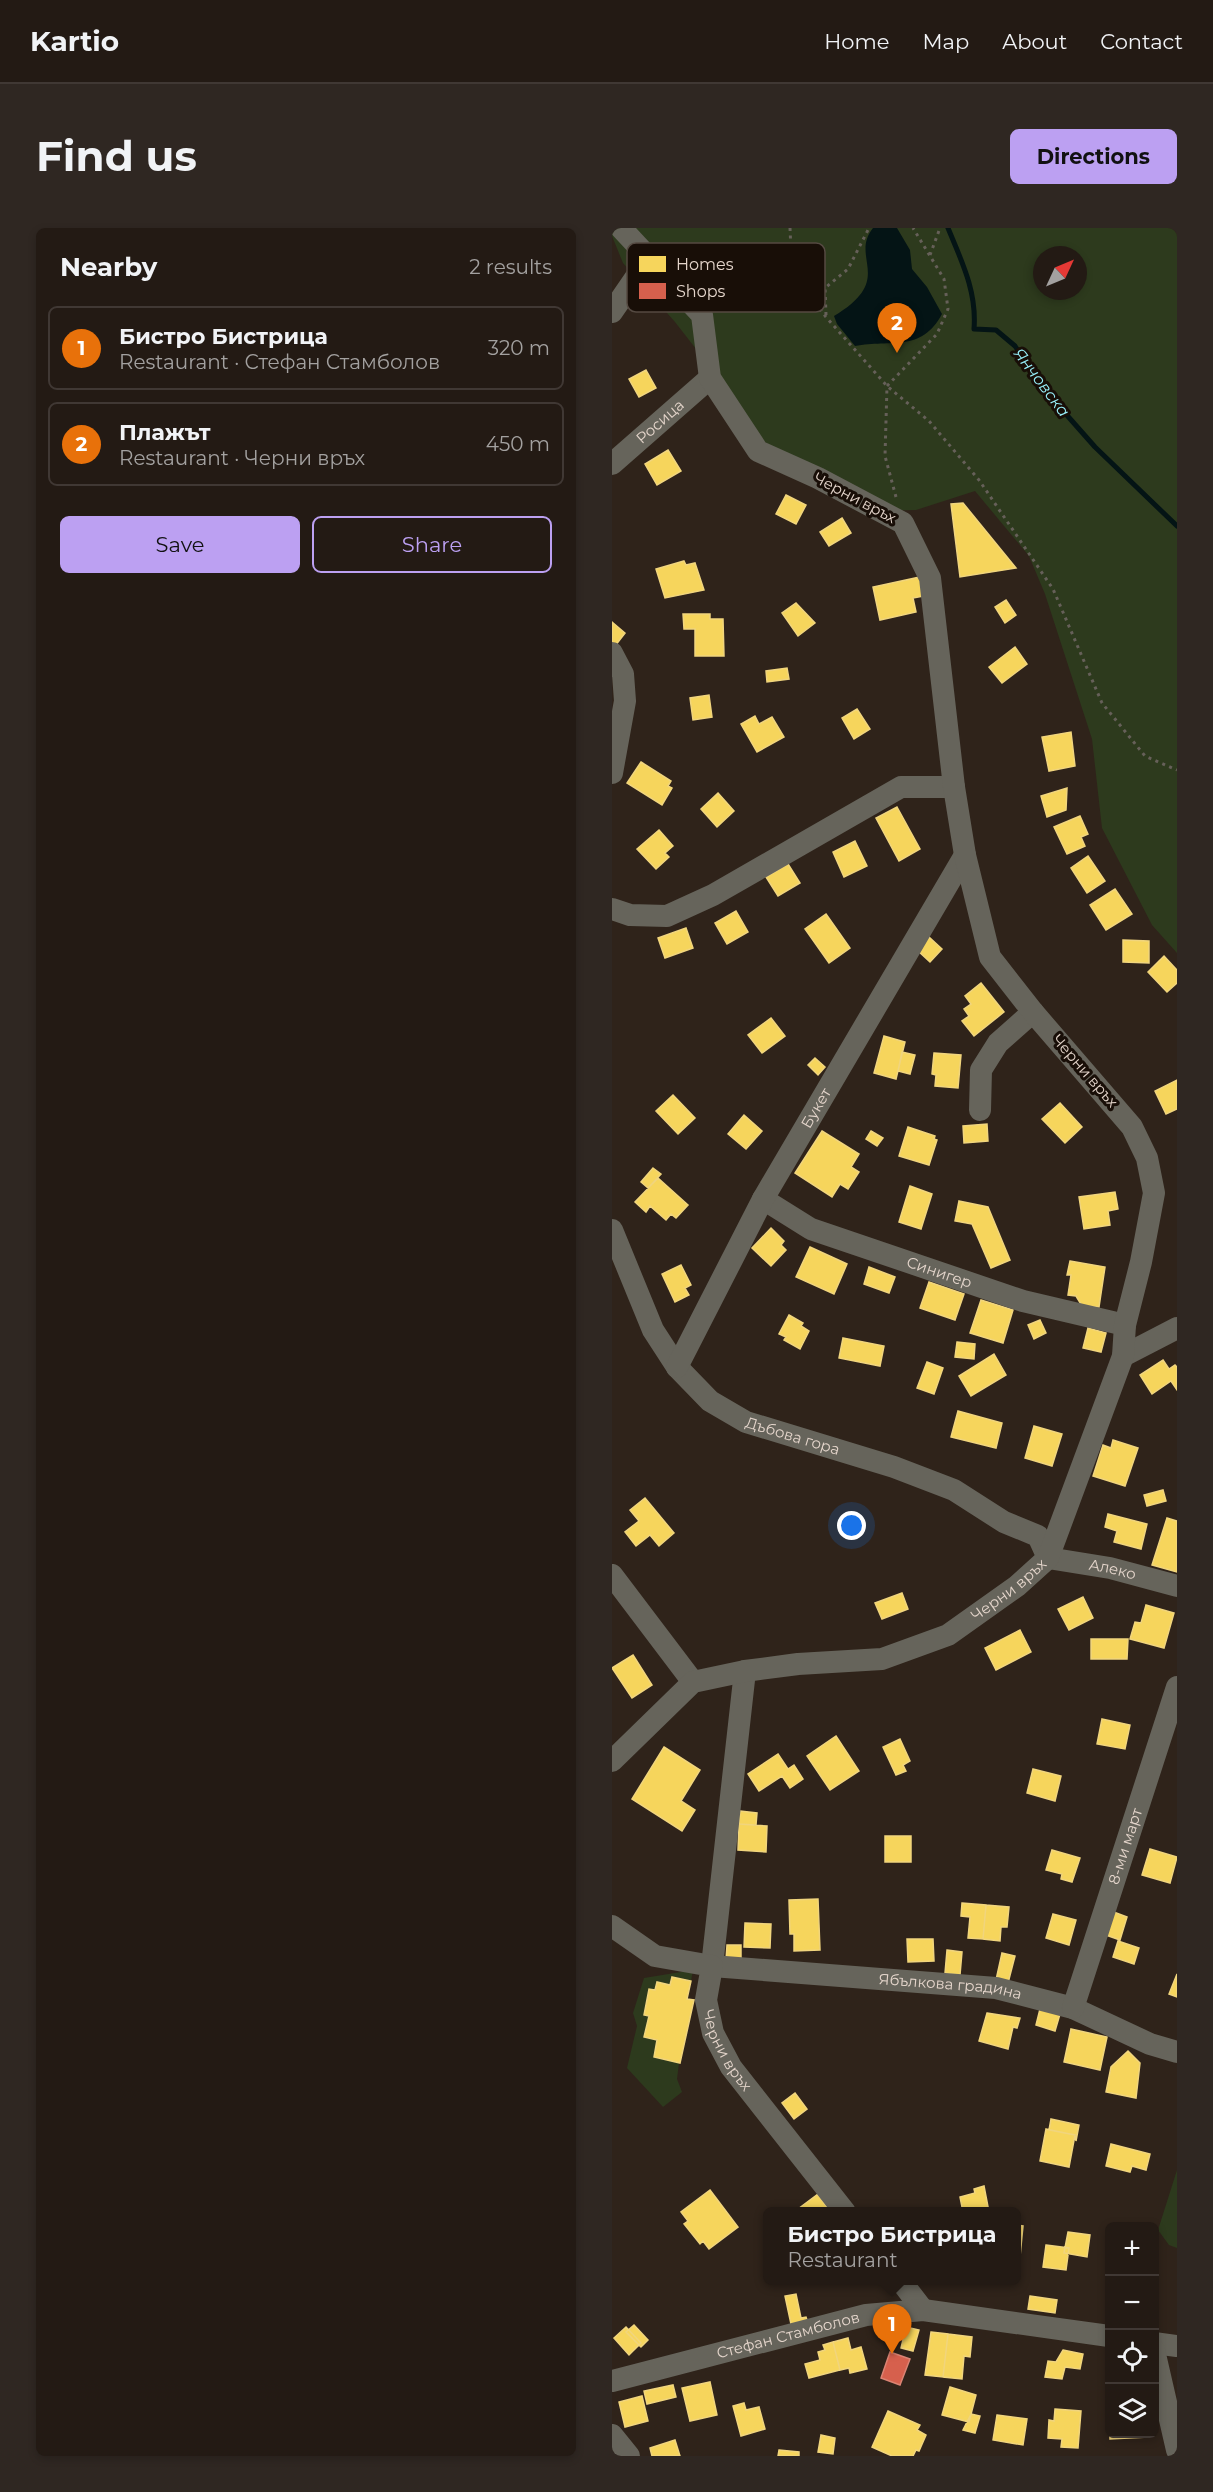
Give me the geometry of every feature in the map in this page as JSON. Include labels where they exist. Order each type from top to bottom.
[{"type":"street","name":"Черни връх","points":[[621,228],[635,243]]},
{"type":"street","points":[[612,312],[627,290]]},
{"type":"street","name":"Черни връх","points":[[693,1682],[745,1671],[798,1664],[882,1659],[918,1648],[948,1635],[978,1616],[1048,1558],[1123,1356],[1125,1325],[1141,1262],[1154,1193],[1147,1158],[1132,1127],[1033,1012],[990,957],[965,855],[954,787],[930,578],[903,523],[818,478],[758,451],[710,378],[702,315],[699,312]]},
{"type":"street","name":"Росица","points":[[612,464],[710,378]]},
{"type":"street","points":[[612,653],[623,674],[625,700],[612,773]]},
{"type":"street","points":[[612,909],[630,915],[667,916],[713,895],[901,788],[954,787]]},
{"type":"street","name":"Букет","points":[[677,1367],[763,1199],[965,855]]},
{"type":"street","points":[[980,1110],[981,1070],[998,1043],[1033,1012]]},
{"type":"street","name":"Синигер","points":[[763,1199],[812,1229],[1023,1301],[1125,1325]]},
{"type":"street","name":"Дъбова гора","points":[[612,1230],[653,1330],[677,1367],[710,1401],[746,1422],[894,1467],[954,1490],[1004,1522],[1038,1536],[1048,1558]]},
{"type":"street","points":[[1123,1356],[1177,1328]]},
{"type":"street","name":"Алеко","points":[[1048,1558],[1110,1568],[1177,1586]]},
{"type":"street","points":[[612,1575],[693,1682],[612,1761]]},
{"type":"street","name":"Черни връх","points":[[745,1671],[712,1966],[706,2000],[713,2033],[730,2067],[842,2207]]},
{"type":"street","name":"8-ми март","points":[[1073,2008],[1177,1687]]},
{"type":"street","points":[[612,1926],[655,1956],[712,1966]]},
{"type":"street","name":"Ябълкова градина","points":[[712,1966],[996,1988],[1073,2008],[1150,2044],[1177,2052]]},
{"type":"street","points":[[904,2285],[923,2310]]},
{"type":"street","name":"Стефан Стамболов","points":[[612,2380],[866,2315],[923,2310],[1105,2335]]},
{"type":"street","points":[[1159,2344],[1177,2346]]},
{"type":"street","points":[[1159,2368],[1177,2450]]},
{"type":"street","points":[[612,2435],[629,2456]]},
{"type":"path","points":[[790,228],[791,243]]},
{"type":"path","points":[[826,317],[825,288],[848,269],[869,228]]},
{"type":"path","points":[[903,523],[885,456],[887,386],[937,334],[948,309],[944,279],[913,228]]},
{"type":"path","points":[[930,255],[940,228]]},
{"type":"path","points":[[822,312],[887,386],[929,422],[979,480],[1053,589],[1102,703],[1145,756],[1177,770]]},
{"type":"green space","points":[[612,228],[1177,228],[1177,953],[1152,925],[1102,828],[1092,739],[1045,594],[1029,556],[975,491],[916,510],[868,511],[753,434],[728,390],[666,312],[825,312],[825,243],[627,243],[627,268],[612,236]]},
{"type":"green space","points":[[693,1970],[691,1981],[672,1977],[670,1985],[657,1982],[655,1990],[649,1990],[644,2014],[649,2016],[644,2037],[657,2040],[654,2057],[679,2063],[677,2079],[682,2092],[663,2107],[627,2068],[637,2026],[633,2013],[644,1978]]},
{"type":"green space","points":[[1177,2170],[1177,2248],[1169,2245],[1159,2231]]},
{"type":"shaded area","points":[[873,228],[897,228],[910,250],[912,269],[927,287],[942,314],[934,326],[915,339],[855,346],[837,324],[834,316],[852,303],[863,291],[868,269],[867,239]]},
{"type":"building: Homes","points":[[646,370],[656,388],[639,397],[629,379]]},
{"type":"building: Homes","points":[[668,450],[681,471],[657,485],[645,464]]},
{"type":"building: Homes","points":[[786,495],[806,505],[796,524],[776,514]]},
{"type":"building: Homes","points":[[963,503],[1016,568],[960,577],[951,504]]},
{"type":"building: Homes","points":[[842,518],[851,533],[829,546],[820,532]]},
{"type":"building: Homes","points":[[684,561],[686,565],[695,563],[704,590],[665,598],[656,569]]},
{"type":"building: Homes","points":[[920,577],[924,596],[913,598],[916,612],[880,620],[873,587]]},
{"type":"building: Homes","points":[[1006,600],[1016,615],[1005,623],[995,607]]},
{"type":"building: Homes","points":[[796,603],[815,623],[798,636],[782,613]]},
{"type":"building: Homes","points":[[683,614],[710,614],[710,619],[723,619],[724,656],[695,656],[695,629],[684,629]]},
{"type":"building: Homes","points":[[612,622],[625,633],[615,646],[612,644]]},
{"type":"building: Homes","points":[[1015,647],[1027,664],[1002,683],[989,667]]},
{"type":"building: Homes","points":[[787,668],[789,679],[767,682],[766,671]]},
{"type":"building: Homes","points":[[709,695],[712,717],[693,720],[690,698]]},
{"type":"building: Homes","points":[[857,709],[870,729],[854,739],[842,718]]},
{"type":"building: Homes","points":[[755,716],[759,724],[772,717],[784,737],[757,752],[741,724]]},
{"type":"building: Homes","points":[[1071,732],[1075,766],[1049,771],[1042,737]]},
{"type":"building: Homes","points":[[641,762],[671,781],[668,786],[672,788],[662,805],[627,783]]},
{"type":"building: Homes","points":[[1067,788],[1066,810],[1047,817],[1041,796]]},
{"type":"building: Homes","points":[[718,793],[734,811],[717,827],[701,809]]},
{"type":"building: Homes","points":[[897,807],[920,849],[899,861],[876,818]]},
{"type":"building: Homes","points":[[1080,816],[1088,834],[1081,837],[1085,846],[1067,854],[1054,827]]},
{"type":"building: Homes","points":[[659,830],[673,846],[665,853],[669,857],[656,869],[637,849]]},
{"type":"building: Homes","points":[[855,841],[867,866],[844,877],[833,852]]},
{"type":"building: Homes","points":[[1088,856],[1105,881],[1087,893],[1071,868]]},
{"type":"building: Homes","points":[[788,864],[800,883],[778,896],[766,877]]},
{"type":"building: Homes","points":[[1115,889],[1132,914],[1106,930],[1090,905]]},
{"type":"building: Homes","points":[[736,911],[748,932],[727,944],[715,923]]},
{"type":"building: Homes","points":[[826,914],[850,948],[829,963],[805,929]]},
{"type":"building: Homes","points":[[686,928],[693,948],[665,958],[658,938]]},
{"type":"building: Homes","points":[[929,937],[942,949],[930,962],[917,950]]},
{"type":"building: Homes","points":[[1123,940],[1149,941],[1149,963],[1123,962]]},
{"type":"building: Homes","points":[[1164,956],[1177,970],[1177,983],[1167,992],[1148,972]]},
{"type":"building: Homes","points":[[981,983],[1004,1012],[974,1036],[962,1021],[969,1016],[964,1009],[971,1004],[965,996]]},
{"type":"building: Homes","points":[[771,1018],[785,1036],[762,1053],[748,1035]]},
{"type":"building: Homes","points":[[884,1036],[905,1042],[896,1079],[874,1073]]},
{"type":"building: Homes","points":[[902,1052],[915,1055],[910,1074],[898,1071]]},
{"type":"building: Homes","points":[[934,1053],[961,1055],[958,1088],[935,1086],[936,1075],[932,1074]]},
{"type":"building: Homes","points":[[815,1058],[825,1067],[818,1075],[808,1065]]},
{"type":"building: Homes","points":[[1177,1080],[1177,1109],[1166,1114],[1155,1091]]},
{"type":"building: Homes","points":[[673,1095],[695,1118],[678,1134],[656,1111]]},
{"type":"building: Homes","points":[[1060,1103],[1082,1127],[1065,1143],[1042,1119]]},
{"type":"building: Homes","points":[[744,1115],[762,1131],[746,1149],[728,1134]]},
{"type":"building: Homes","points":[[987,1124],[988,1141],[964,1143],[963,1126]]},
{"type":"building: Homes","points":[[908,1127],[935,1136],[934,1139],[937,1140],[929,1165],[899,1156]]},
{"type":"building: Homes","points":[[822,1131],[859,1154],[851,1167],[859,1172],[848,1189],[840,1184],[832,1197],[795,1173]]},
{"type":"building: Homes","points":[[871,1131],[883,1138],[877,1146],[866,1139]]},
{"type":"building: Homes","points":[[653,1168],[661,1174],[648,1188],[641,1182]]},
{"type":"building: Homes","points":[[658,1178],[688,1205],[676,1218],[671,1214],[666,1220],[650,1206],[646,1212],[635,1202]]},
{"type":"building: Homes","points":[[910,1186],[932,1194],[921,1229],[899,1222]]},
{"type":"building: Homes","points":[[1115,1192],[1118,1209],[1108,1211],[1110,1225],[1084,1229],[1079,1197]]},
{"type":"building: Homes","points":[[959,1201],[988,1207],[1010,1260],[991,1268],[972,1224],[955,1221]]},
{"type":"building: Homes","points":[[771,1228],[784,1241],[781,1245],[786,1250],[771,1266],[752,1248]]},
{"type":"building: Homes","points":[[810,1247],[847,1264],[834,1294],[796,1277]]},
{"type":"building: Homes","points":[[1070,1261],[1105,1267],[1099,1307],[1082,1306],[1076,1296],[1068,1295],[1071,1275],[1067,1275]]},
{"type":"building: Homes","points":[[681,1265],[691,1285],[685,1288],[689,1295],[675,1302],[662,1274]]},
{"type":"building: Homes","points":[[869,1267],[895,1277],[889,1293],[864,1284]]},
{"type":"building: Homes","points":[[929,1282],[964,1294],[955,1320],[920,1308]]},
{"type":"building: Homes","points":[[981,1300],[1013,1310],[1003,1343],[970,1333]]},
{"type":"building: Homes","points":[[789,1315],[803,1323],[801,1326],[809,1331],[800,1349],[784,1340],[786,1337],[779,1334]]},
{"type":"building: Homes","points":[[1040,1320],[1046,1333],[1034,1339],[1028,1325]]},
{"type":"building: Homes","points":[[1088,1328],[1106,1333],[1101,1352],[1083,1348]]},
{"type":"building: Homes","points":[[843,1338],[884,1346],[880,1366],[839,1358]]},
{"type":"building: Homes","points":[[957,1342],[975,1344],[974,1359],[955,1357]]},
{"type":"building: Homes","points":[[994,1354],[1006,1375],[971,1396],[959,1376]]},
{"type":"building: Homes","points":[[1163,1360],[1169,1369],[1175,1365],[1177,1367],[1177,1390],[1171,1381],[1152,1394],[1140,1375]]},
{"type":"building: Homes","points":[[927,1362],[943,1368],[934,1394],[917,1388]]},
{"type":"building: Homes","points":[[958,1411],[1002,1423],[996,1448],[951,1437]]},
{"type":"building: Homes","points":[[1034,1426],[1062,1434],[1052,1466],[1025,1458]]},
{"type":"building: Homes","points":[[1113,1440],[1138,1448],[1125,1486],[1093,1476],[1103,1445],[1111,1448]]},
{"type":"building: Homes","points":[[1163,1490],[1166,1501],[1147,1506],[1144,1495]]},
{"type":"building: Homes","points":[[645,1498],[674,1533],[659,1546],[650,1535],[636,1546],[625,1532],[639,1521],[630,1510]]},
{"type":"building: Homes","points":[[1108,1514],[1147,1524],[1141,1549],[1114,1542],[1117,1531],[1105,1527]]},
{"type":"building: Homes","points":[[1167,1518],[1177,1521],[1177,1572],[1152,1565]]},
{"type":"building: Homes","points":[[902,1593],[908,1609],[882,1619],[875,1603]]},
{"type":"building: Homes","points":[[1083,1597],[1093,1618],[1069,1630],[1058,1609]]},
{"type":"building: Homes","points":[[1146,1605],[1174,1613],[1164,1648],[1130,1639],[1135,1622],[1141,1623]]},
{"type":"building: Homes","points":[[1020,1630],[1031,1652],[996,1670],[985,1648]]},
{"type":"building: Homes","points":[[1091,1639],[1128,1639],[1127,1659],[1091,1659]]},
{"type":"building: Homes","points":[[633,1655],[652,1685],[632,1698],[612,1668]]},
{"type":"building: Homes","points":[[1102,1719],[1130,1725],[1125,1749],[1097,1744]]},
{"type":"building: Homes","points":[[836,1736],[859,1771],[830,1790],[807,1756]]},
{"type":"building: Homes","points":[[900,1739],[910,1761],[903,1765],[906,1771],[896,1775],[883,1747]]},
{"type":"building: Homes","points":[[664,1747],[700,1770],[681,1801],[695,1810],[682,1831],[632,1799]]},
{"type":"building: Homes","points":[[778,1754],[788,1769],[794,1765],[803,1779],[790,1788],[782,1776],[759,1791],[748,1774]]},
{"type":"building: Homes","points":[[1033,1769],[1061,1776],[1055,1801],[1027,1793]]},
{"type":"building: Homes","points":[[740,1811],[757,1813],[756,1825],[739,1824]]},
{"type":"building: Homes","points":[[739,1824],[767,1826],[766,1852],[738,1850]]},
{"type":"building: Homes","points":[[885,1836],[911,1836],[911,1862],[885,1862]]},
{"type":"building: Homes","points":[[1150,1849],[1177,1857],[1170,1883],[1142,1875]]},
{"type":"building: Homes","points":[[1052,1850],[1080,1858],[1072,1882],[1061,1879],[1062,1874],[1046,1870]]},
{"type":"building: Homes","points":[[818,1899],[820,1950],[794,1951],[794,1934],[790,1934],[789,1900]]},
{"type":"building: Homes","points":[[962,1903],[986,1905],[983,1939],[968,1938],[970,1917],[961,1916]]},
{"type":"building: Homes","points":[[986,1905],[1009,1907],[1007,1927],[1001,1927],[1000,1941],[983,1939]]},
{"type":"building: Homes","points":[[1111,1911],[1127,1917],[1120,1940],[1103,1934]]},
{"type":"building: Homes","points":[[1053,1914],[1076,1920],[1069,1945],[1046,1938]]},
{"type":"building: Homes","points":[[745,1923],[771,1924],[770,1948],[744,1947]]},
{"type":"building: Homes","points":[[907,1939],[933,1939],[934,1961],[908,1962]]},
{"type":"building: Homes","points":[[1118,1941],[1139,1948],[1134,1964],[1113,1957]]},
{"type":"building: Homes","points":[[727,1945],[741,1945],[741,1960],[726,1960]]},
{"type":"building: Homes","points":[[947,1950],[962,1952],[960,1975],[945,1973]]},
{"type":"building: Homes","points":[[1002,1953],[1015,1956],[1008,1983],[996,1980]]},
{"type":"building: Homes","points":[[1177,1974],[1177,1997],[1169,1994]]},
{"type":"building: Homes","points":[[672,1977],[691,1981],[687,1999],[694,2000],[680,2063],[654,2057],[657,2040],[644,2037],[649,2016],[644,2015],[649,1989],[655,1990],[657,1982],[670,1985]]},
{"type":"building: Homes","points":[[1040,2009],[1060,2014],[1055,2031],[1036,2025]]},
{"type":"building: Homes","points":[[987,2013],[1020,2018],[1017,2028],[1013,2027],[1008,2049],[979,2041]]},
{"type":"building: Homes","points":[[1071,2029],[1107,2037],[1100,2070],[1064,2062]]},
{"type":"building: Homes","points":[[1128,2051],[1140,2063],[1136,2098],[1106,2092],[1111,2067]]},
{"type":"building: Homes","points":[[795,2093],[807,2109],[794,2119],[782,2103]]},
{"type":"building: Homes","points":[[1051,2119],[1079,2125],[1076,2141],[1075,2135],[1049,2130]]},
{"type":"building: Homes","points":[[1046,2129],[1075,2135],[1069,2167],[1040,2161]]},
{"type":"building: Homes","points":[[1111,2144],[1150,2154],[1146,2170],[1132,2166],[1130,2172],[1106,2166]]},
{"type":"building: Homes","points":[[984,2186],[988,2207],[962,2207],[960,2197],[975,2193],[974,2189]]},
{"type":"building: Homes","points":[[710,2190],[738,2227],[709,2249],[703,2241],[700,2244],[684,2224],[688,2221],[681,2212]]},
{"type":"building: Homes","points":[[818,2194],[827,2207],[801,2207]]},
{"type":"building: Homes","points":[[1068,2232],[1090,2235],[1087,2257],[1064,2253]]},
{"type":"building: Homes","points":[[1046,2245],[1069,2248],[1066,2270],[1043,2267]]},
{"type":"building: Homes","points":[[796,2294],[801,2318],[806,2317],[807,2320],[791,2324],[785,2296]]},
{"type":"building: Homes","points":[[1030,2296],[1057,2300],[1055,2313],[1028,2309]]},
{"type":"building: Homes","points":[[634,2325],[648,2340],[641,2347],[626,2332]]},
{"type":"building: Homes","points":[[626,2327],[641,2343],[629,2355],[614,2338]]},
{"type":"building: Homes","points":[[906,2327],[919,2330],[913,2351],[901,2348]]},
{"type":"building: Homes","points":[[931,2332],[948,2334],[943,2377],[925,2375]]},
{"type":"building: Homes","points":[[948,2334],[972,2337],[970,2357],[964,2356],[962,2379],[943,2377]]},
{"type":"building: Homes","points":[[848,2338],[851,2350],[861,2347],[867,2369],[850,2373],[849,2368],[840,2370],[833,2342]]},
{"type":"building: Homes","points":[[833,2342],[840,2370],[809,2378],[805,2364],[820,2360],[818,2352],[825,2350],[823,2345]]},
{"type":"building: Homes","points":[[1063,2350],[1083,2354],[1080,2369],[1065,2367],[1062,2379],[1045,2377],[1048,2361],[1056,2362]]},
{"type":"building: Homes","points":[[710,2382],[717,2415],[690,2421],[682,2388]]},
{"type":"building: Homes","points":[[673,2385],[676,2397],[647,2404],[644,2391]]},
{"type":"building: Homes","points":[[950,2387],[976,2395],[969,2422],[942,2415]]},
{"type":"building: Homes","points":[[642,2396],[648,2421],[625,2427],[619,2402]]},
{"type":"building: Homes","points":[[744,2403],[746,2410],[759,2407],[765,2429],[741,2436],[733,2406]]},
{"type":"building: Homes","points":[[1055,2409],[1081,2411],[1078,2448],[1061,2447],[1062,2439],[1048,2438],[1049,2420],[1054,2421]]},
{"type":"building: Homes","points":[[888,2411],[920,2425],[917,2430],[926,2435],[919,2451],[916,2450],[913,2456],[892,2456],[872,2447]]},
{"type":"building: Homes","points":[[971,2414],[980,2416],[975,2433],[963,2430]]},
{"type":"building: Homes","points":[[997,2415],[1027,2419],[1023,2445],[993,2440]]},
{"type":"building: Homes","points":[[821,2435],[835,2438],[833,2454],[818,2452]]},
{"type":"building: Homes","points":[[675,2440],[680,2456],[652,2456],[650,2448]]},
{"type":"building: Homes","points":[[779,2450],[799,2452],[799,2456],[778,2456]]},
{"type":"building: Shops","points":[[890,2352],[910,2359],[900,2385],[881,2378]]},
{"type":"waterway","name":"Янчовска","points":[[948,228],[971,290],[974,329],[996,330],[1015,346],[1042,387],[1095,447],[1177,526]]},
{"type":"place","name":"Плажът","points":[[897,353]]},
{"type":"place","name":"Бистро Бистрица","points":[[892,2354]]}]
